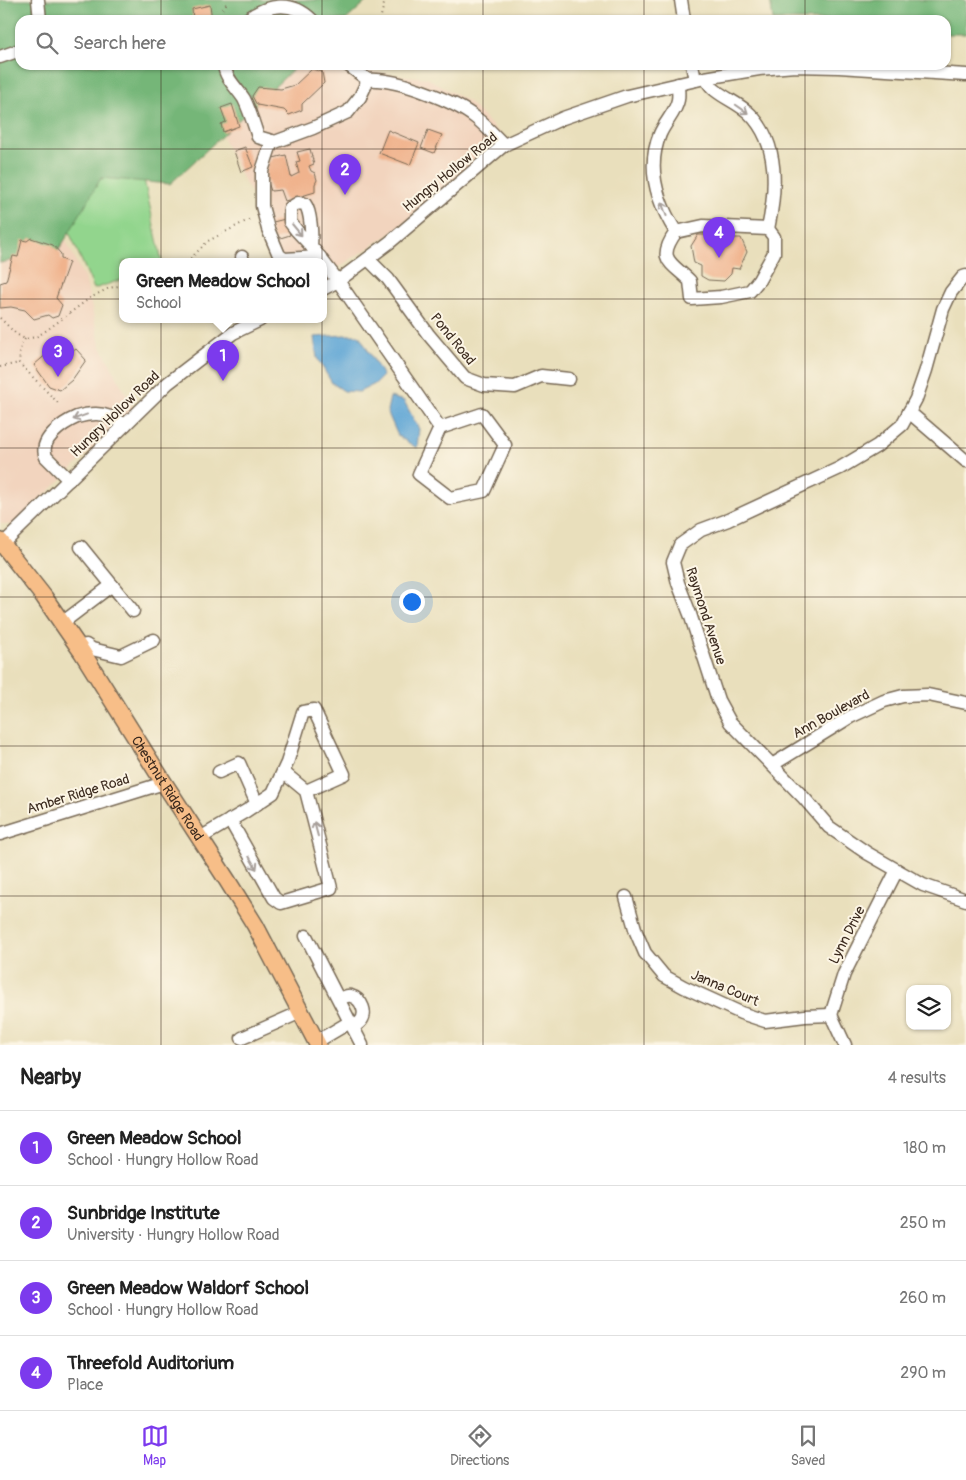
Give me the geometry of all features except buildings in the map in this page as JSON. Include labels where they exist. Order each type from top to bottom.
[{"type":"main road","name":"Chestnut Ridge Road","points":[[2,543],[44,597],[79,647],[255,925],[317,1043]]},
{"type":"street","points":[[38,0],[40,15]]},
{"type":"street","points":[[681,0],[683,15]]},
{"type":"street","points":[[255,15],[265,9],[282,5],[297,8],[306,15]]},
{"type":"street","points":[[0,57],[15,52]]},
{"type":"street","points":[[225,70],[228,78],[244,100],[258,137],[276,142],[348,112],[360,97],[368,80]]},
{"type":"street","points":[[355,70],[368,80],[398,84],[450,102],[476,118],[504,145]]},
{"type":"street","points":[[695,70],[700,79],[750,114],[764,133],[772,154],[775,176],[773,208],[768,229]]},
{"type":"street","name":"Hungry Hollow Road","points":[[327,287],[338,281],[390,242],[504,145],[563,118],[627,96],[700,79],[753,70]]},
{"type":"street","name":"Hungry Hollow Road","points":[[895,70],[966,75]]},
{"type":"street","points":[[676,232],[665,215],[654,179],[655,152],[661,133],[678,101],[678,84]]},
{"type":"street","points":[[272,141],[262,171],[262,206],[268,229],[279,255],[283,258]]},
{"type":"street","points":[[703,226],[768,229],[774,237],[774,253],[759,280],[750,291],[692,299],[690,281],[670,263],[666,255],[667,244],[676,232],[703,226]]},
{"type":"street","points":[[312,246],[320,257]]},
{"type":"street","points":[[302,258],[320,257]]},
{"type":"street","name":"Pond Road","points":[[368,259],[388,279],[428,334],[465,378],[484,385],[515,387],[541,376],[569,379]]},
{"type":"street","points":[[327,266],[440,428]]},
{"type":"street","name":"Raymond Avenue","points":[[966,276],[963,277],[952,292],[943,309],[916,399],[902,425],[877,446],[840,468],[728,520],[700,530],[680,545],[673,562],[718,700],[730,722],[829,827],[868,853],[923,885],[966,900]]},
{"type":"street","name":"Hungry Hollow Road","points":[[2,543],[168,383],[233,333],[254,323]]},
{"type":"street","points":[[909,412],[966,461]]},
{"type":"street","points":[[69,480],[46,457],[44,452],[46,442],[54,433],[66,424],[86,414],[107,415],[125,425]]},
{"type":"street","points":[[482,414],[504,445],[484,491],[450,498],[419,474],[440,428],[482,414]]},
{"type":"street","points":[[82,547],[133,611]]},
{"type":"street","points":[[62,623],[112,585]]},
{"type":"street","points":[[79,647],[86,645],[92,649],[121,656],[154,640]]},
{"type":"street","name":"Ann Boulevard","points":[[772,765],[850,718],[884,701],[903,696],[928,695],[966,703]]},
{"type":"street","points":[[200,838],[273,794],[304,712],[314,710],[344,774],[306,791]]},
{"type":"street","points":[[219,772],[239,763],[257,804]]},
{"type":"street","points":[[230,820],[274,898],[281,903],[331,888],[306,791],[282,772]]},
{"type":"street","name":"Amber Ridge Road","points":[[0,834],[164,783]]},
{"type":"street","name":"Lynn Drive","points":[[832,1015],[844,974],[897,870]]},
{"type":"street","name":"Janna Court","points":[[626,897],[636,932],[645,953],[664,976],[741,1013],[765,1021],[832,1015]]},
{"type":"street","points":[[306,936],[362,1045]]},
{"type":"street","points":[[317,1043],[361,1022],[364,1013],[363,1007],[358,1000],[352,996],[339,999]]},
{"type":"street","points":[[242,1038],[301,1012]]},
{"type":"street","points":[[832,1015],[845,1045]]},
{"type":"path","points":[[223,9],[226,0]]},
{"type":"path","points":[[381,15],[385,0]]},
{"type":"path","points":[[190,258],[208,241],[243,222],[264,214]]},
{"type":"path","points":[[0,318],[16,334],[25,339],[36,337],[90,298],[109,288],[119,286]]},
{"type":"path","points":[[19,363],[21,344],[25,339]]},
{"type":"path","points":[[0,367],[19,363]]},
{"type":"path","points":[[19,363],[60,405]]},
{"type":"shaded area","points":[[202,70],[367,70],[427,78],[469,102],[504,138],[395,231],[327,274],[327,258],[273,258],[262,228],[264,214],[241,176],[219,130]]},
{"type":"shaded area","points":[[41,188],[86,282],[100,345],[134,409],[13,526],[0,523],[0,204]]},
{"type":"green space","points":[[0,0],[368,0],[352,15],[15,15],[15,70],[293,70],[170,184],[101,178],[59,250],[0,263]]},
{"type":"green space","points":[[770,0],[966,0],[966,34],[951,34],[951,15],[772,15]]},
{"type":"green space","points":[[141,166],[161,258],[119,258],[119,280],[94,289],[53,195]]},
{"type":"water","points":[[359,335],[383,376],[375,384],[359,392],[344,391],[332,383],[317,358],[314,337]]},
{"type":"water","points":[[390,397],[404,401],[419,429],[417,448],[398,436],[387,411]]},
{"type":"place","name":"Sunbridge Institute","points":[[345,195]]},
{"type":"place","name":"Threefold Auditorium","points":[[719,258]]},
{"type":"place","name":"Green Meadow Waldorf School","points":[[58,377]]},
{"type":"place","name":"Green Meadow School","points":[[223,381]]}]
